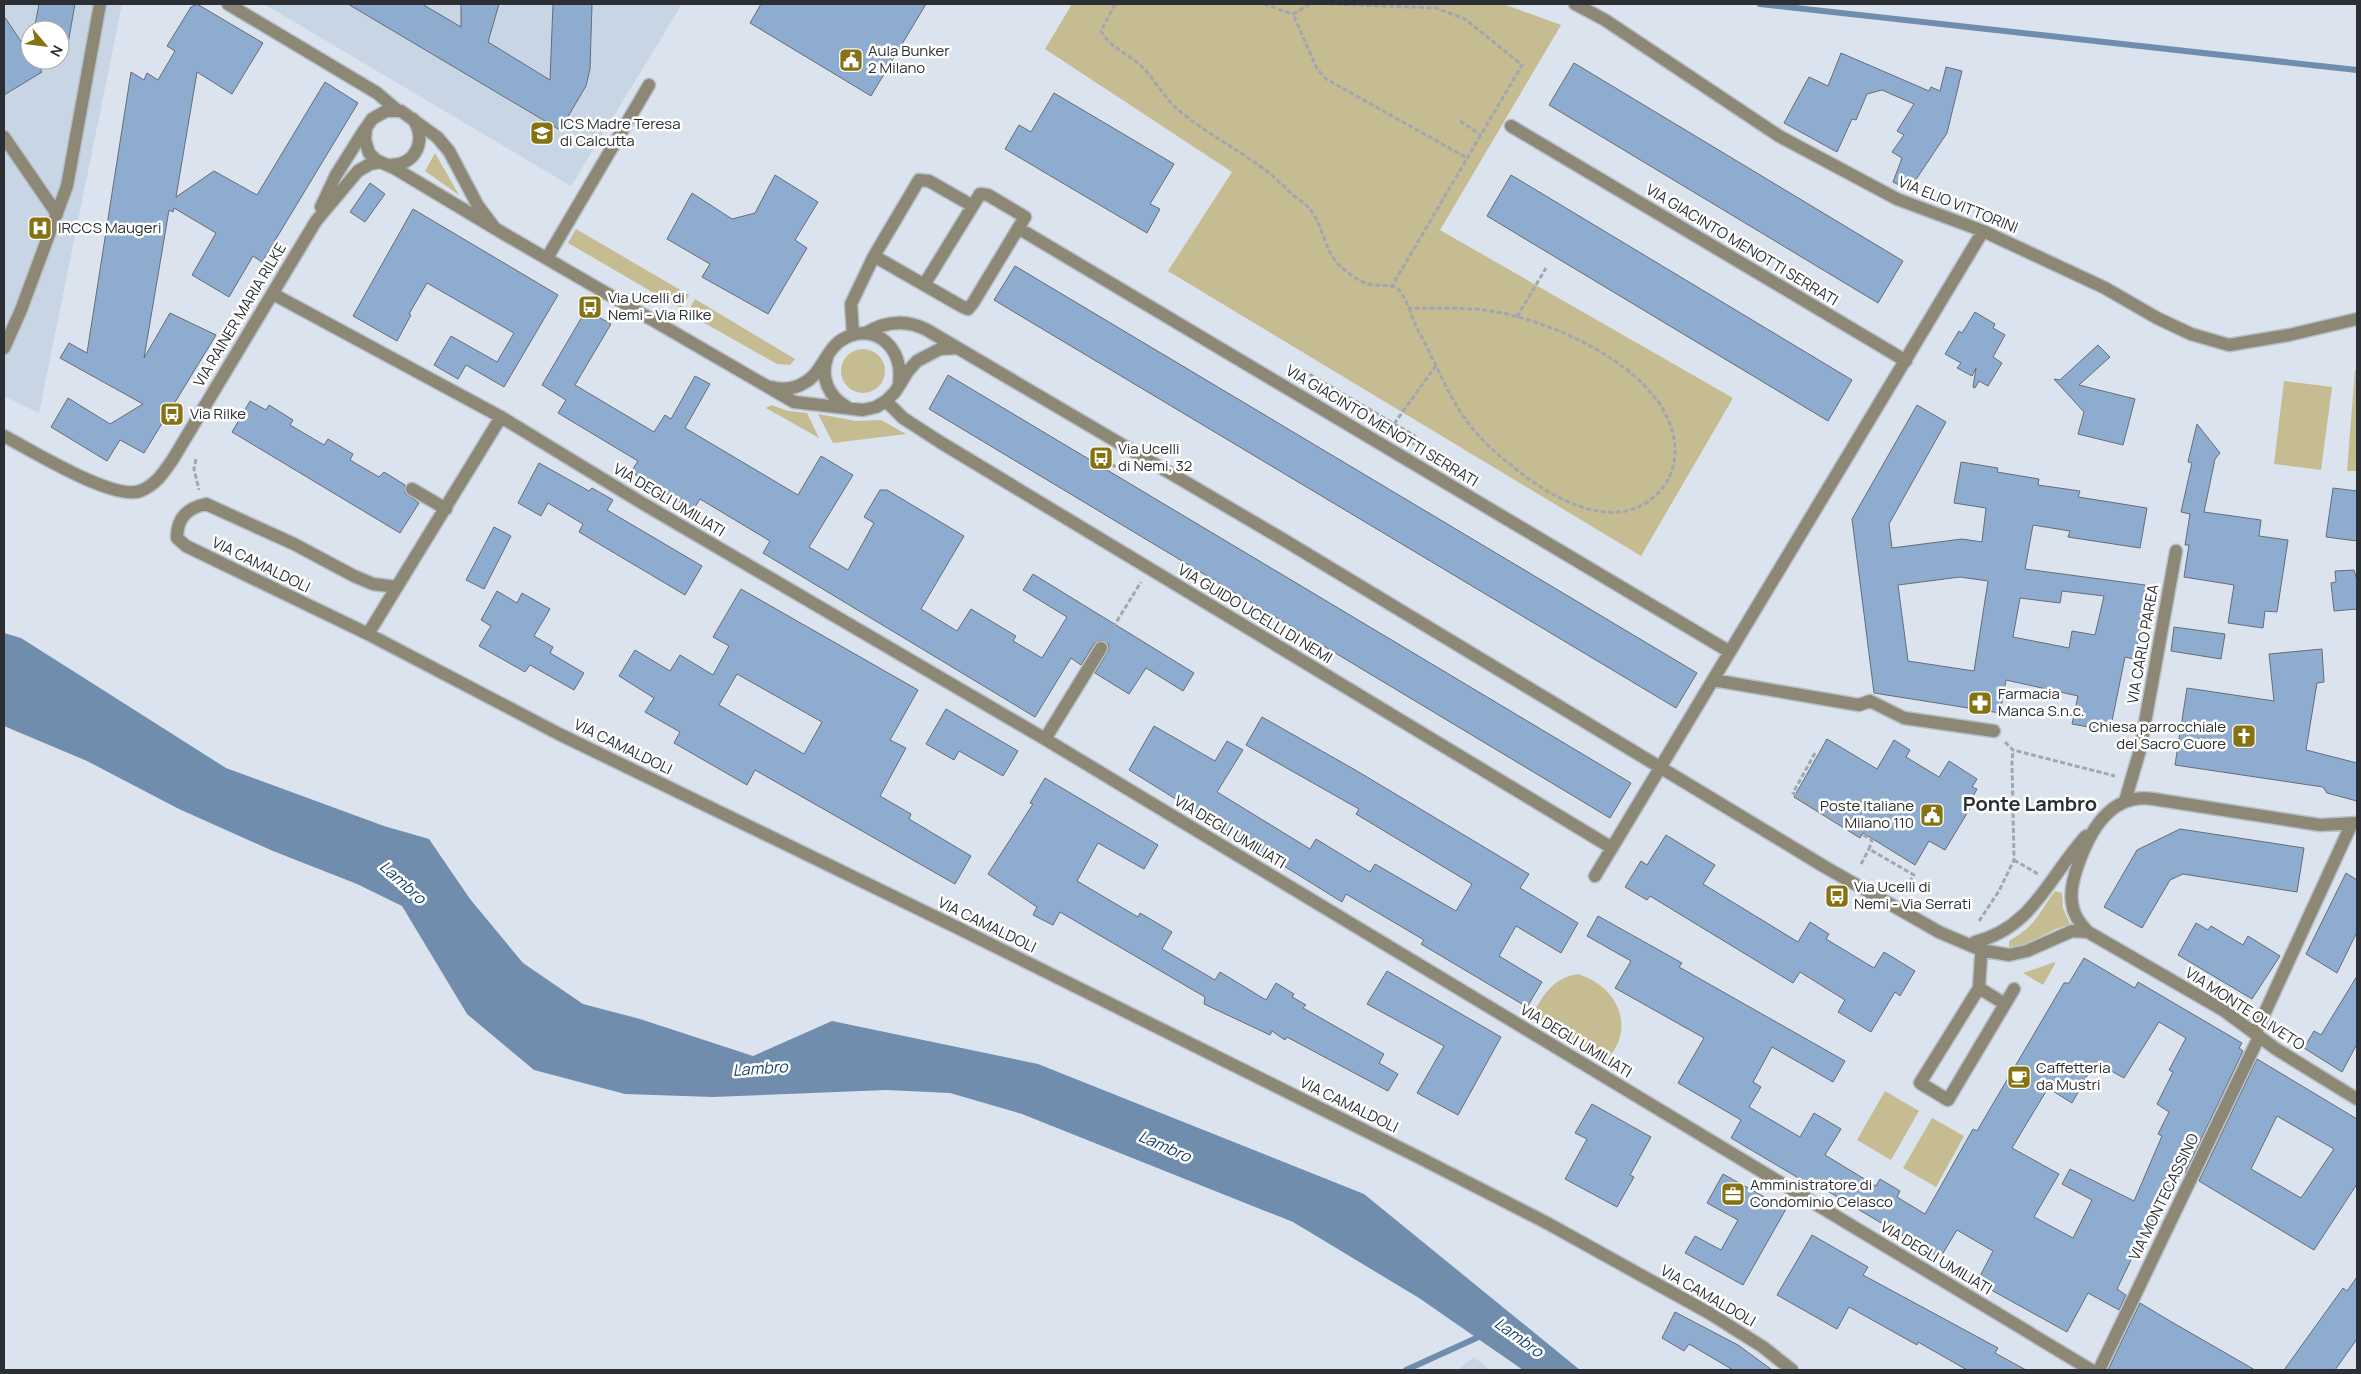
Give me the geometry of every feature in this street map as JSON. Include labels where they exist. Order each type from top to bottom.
[{"type":"street","points":[[4,348],[21,310],[67,186],[100,4]]},
{"type":"street","points":[[228,4],[377,92],[437,137],[450,151],[478,206],[494,227]]},
{"type":"street","name":"VIA ELIO VITTORINI","points":[[1575,4],[1604,20],[1778,136],[1897,199],[1983,232],[2105,288],[2157,318],[2191,334],[2228,346],[2289,335],[2357,319]]},
{"type":"street","points":[[547,258],[649,85]]},
{"type":"street","points":[[382,163],[392,165],[404,163],[417,150],[419,131],[415,121],[403,113],[383,111],[369,124],[365,134],[366,146],[372,156],[382,163],[396,169],[759,383],[800,404],[849,407],[864,410],[876,408],[895,391],[917,361],[940,349],[957,348]]},
{"type":"street","name":"VIA RAINER MARIA RILKE","points":[[4,436],[99,485],[129,493],[141,491],[155,482],[170,464],[316,221],[336,176],[369,124]]},
{"type":"street","name":"VIA GIACINTO MENOTTI SERRATI","points":[[1511,126],[1906,361]]},
{"type":"street","points":[[4,137],[57,214]]},
{"type":"street","name":"VIA RAINER MARIA RILKE","points":[[316,221],[358,171],[370,164],[382,163]]},
{"type":"street","points":[[860,334],[851,304],[874,256],[919,180],[929,181],[971,205]]},
{"type":"street","points":[[874,256],[968,309],[1024,217],[985,194],[978,195],[924,284]]},
{"type":"street","name":"VIA GIACINTO MENOTTI SERRATI","points":[[1018,228],[1730,652]]},
{"type":"street","points":[[1595,876],[1983,232]]},
{"type":"street","name":"VIA DEGLI UMILIATI","points":[[272,294],[501,418],[642,503],[1045,739],[2091,1370]]},
{"type":"street","points":[[759,383],[781,389],[800,385],[813,376],[835,345],[880,325],[894,322],[921,327],[1284,540],[1825,867],[1924,924],[1962,943],[1981,945],[2002,954],[2016,954],[2072,931],[2088,932]]},
{"type":"street","points":[[860,334],[884,340],[896,353],[901,371],[895,391]]},
{"type":"street","points":[[828,354],[824,365],[827,388],[834,398],[849,407]]},
{"type":"street","name":"VIA GUIDO UCELLI DI NEMI","points":[[886,401],[903,418],[940,442],[1612,848]]},
{"type":"street","points":[[368,634],[501,418]]},
{"type":"street","points":[[412,488],[446,509]]},
{"type":"street","name":"VIA CAMALDOLI","points":[[214,507],[206,504],[198,506],[182,516],[176,536],[186,546],[368,634],[560,734],[956,927],[1513,1206],[1709,1313],[1763,1347],[1792,1370]]},
{"type":"street","points":[[214,507],[354,576],[373,584],[397,587]]},
{"type":"street","name":"VIA CARLO PAREA","points":[[2125,802],[2140,750],[2176,551]]},
{"type":"street","points":[[1045,739],[1101,648]]},
{"type":"street","points":[[1713,680],[1858,705],[1870,701],[1904,718],[1994,731]]},
{"type":"street","points":[[1981,945],[2029,912],[2059,868],[2096,824],[2108,812],[2133,798],[2148,798],[2320,824],[2355,823]]},
{"type":"street","name":"VIA MONTECASSINO","points":[[2099,1370],[2257,1036],[2355,823]]},
{"type":"street","points":[[2088,932],[2075,912],[2071,897],[2080,858],[2096,824]]},
{"type":"street","name":"VIA MONTE OLIVETO","points":[[2088,932],[2223,1010],[2257,1036],[2357,1099]]},
{"type":"street","points":[[1981,945],[1979,988],[1920,1083],[1948,1100],[2014,989]]},
{"type":"street","points":[[1979,988],[2005,1004]]},
{"type":"path","points":[[1115,4],[1101,31],[1104,37],[1115,48],[1138,63],[1153,77],[1178,111],[1249,157],[1282,182],[1290,193],[1307,206],[1315,217],[1322,237],[1341,267],[1364,283],[1392,286],[1401,292],[1408,308],[1436,364],[1469,425],[1504,461],[1534,483],[1566,501],[1586,508],[1607,511],[1630,510],[1648,502],[1667,482],[1675,453],[1667,418],[1650,392],[1629,370],[1580,339],[1517,317],[1483,310],[1408,308]]},
{"type":"path","points":[[1264,4],[1293,14],[1317,69],[1326,79],[1467,158]]},
{"type":"path","points":[[1293,14],[1310,4]]},
{"type":"path","points":[[1329,4],[1436,8],[1465,19],[1522,65],[1392,286]]},
{"type":"path","points":[[1460,121],[1481,135]]},
{"type":"path","points":[[1517,317],[1546,268]]},
{"type":"path","points":[[1394,424],[1436,364]]},
{"type":"path","points":[[1289,389],[1304,371],[1415,436],[1408,460]]},
{"type":"path","points":[[1092,453],[1121,470]]},
{"type":"path","points":[[196,459],[194,469],[196,482],[204,500],[214,507]]},
{"type":"path","points":[[1101,648],[1149,569]]},
{"type":"path","points":[[1994,731],[2014,750],[2115,776]]},
{"type":"path","points":[[1980,921],[1999,891],[2014,860],[2012,762],[2014,750]]},
{"type":"path","points":[[1815,752],[1793,793],[1872,840],[1861,864]]},
{"type":"path","points":[[1869,849],[1914,875],[1905,889]]},
{"type":"path","points":[[2014,860],[2043,877]]},
{"type":"shaded area","name":"IRCCS Maugeri","points":[[4,4],[122,4],[39,413],[4,396]]},
{"type":"shaded area","name":"ICS Madre Teresa di Calcutta","points":[[264,4],[682,4],[571,186]]},
{"type":"shaded area","points":[[1072,4],[1503,4],[1561,25],[1440,230],[1733,398],[1641,556],[1168,271],[1232,172],[1045,49]]},
{"type":"shaded area","points":[[435,153],[459,195],[425,171]]},
{"type":"shaded area","points":[[576,229],[689,295],[682,307],[678,307],[568,243]]},
{"type":"shaded area","points":[[695,299],[795,359],[790,365],[777,364],[687,313]]},
{"type":"shaded area","points":[[867,349],[879,355],[884,362],[884,380],[879,387],[872,392],[859,393],[851,390],[844,383],[841,367],[844,359],[851,352]]},
{"type":"shaded area","points":[[2355,370],[2357,370],[2357,471],[2347,471]]},
{"type":"shaded area","points":[[2284,381],[2332,387],[2321,470],[2274,464]]},
{"type":"shaded area","points":[[771,405],[788,411],[807,413],[819,438],[766,408]]},
{"type":"shaded area","points":[[818,414],[856,421],[881,420],[906,434],[833,443]]},
{"type":"shaded area","points":[[2055,891],[2062,893],[2063,908],[2070,924],[2023,945],[2009,947],[2009,941],[2032,924]]},
{"type":"shaded area","points":[[2055,962],[2043,985],[2023,973]]},
{"type":"shaded area","points":[[1578,974],[1606,990],[1618,1007],[1621,1017],[1619,1040],[1607,1061],[1532,1015],[1550,988],[1562,979]]},
{"type":"shaded area","points":[[1885,1091],[1919,1111],[1891,1160],[1857,1140]]},
{"type":"shaded area","points":[[1932,1118],[1964,1136],[1936,1187],[1903,1168]]},
{"type":"shaded area","points":[[1474,1357],[1490,1370],[1457,1370]]},
{"type":"water","name":"Lambro","points":[[4,633],[21,638],[226,768],[384,826],[429,839],[470,899],[523,963],[583,1004],[640,1019],[753,1056],[832,1021],[1038,1064],[1364,1194],[1580,1370],[1523,1370],[1419,1298],[1293,1222],[1022,1114],[950,1093],[886,1090],[713,1097],[625,1094],[534,1070],[467,1014],[402,906],[357,884],[273,851],[179,809],[87,761],[4,726]]},
{"type":"building","points":[[39,4],[75,4],[70,32],[70,20],[36,20]]},
{"type":"building","points":[[197,4],[263,43],[232,94],[197,72],[176,197],[214,171],[257,195],[325,82],[358,103],[262,262],[253,256],[229,297],[192,275],[216,233],[174,208],[173,212],[169,210],[144,358],[170,313],[216,335],[144,453],[120,440],[107,461],[51,427],[68,398],[110,424],[143,404],[60,358],[69,343],[87,353],[131,72],[144,80],[147,73],[158,80],[175,51],[167,46],[191,7]]},
{"type":"building","points":[[348,4],[422,4],[461,27],[461,4],[499,4],[488,42],[550,80],[553,4],[592,4],[590,69],[586,86],[560,130]]},
{"type":"building","name":"Aula Bunker 2 Milano","points":[[761,4],[926,4],[871,96],[750,23]]},
{"type":"building","points":[[4,16],[20,40],[20,70],[41,70],[42,72],[4,95]]},
{"type":"building","points":[[1841,53],[1929,91],[1931,87],[1940,91],[1946,67],[1962,71],[1947,133],[1909,190],[1893,182],[1902,158],[1892,152],[1904,135],[1897,131],[1914,104],[1882,90],[1867,94],[1856,120],[1852,119],[1837,152],[1784,123],[1809,77],[1828,86]]},
{"type":"building","points":[[1574,63],[1903,261],[1878,303],[1549,105]]},
{"type":"building","points":[[1054,93],[1174,164],[1150,204],[1160,209],[1147,233],[1005,149],[1019,125],[1031,132]]},
{"type":"building","points":[[775,175],[818,202],[795,240],[807,248],[768,314],[702,277],[710,264],[667,239],[692,193],[732,219],[755,213]]},
{"type":"building","points":[[1511,175],[1852,380],[1828,421],[1487,216]]},
{"type":"building","points":[[370,183],[385,194],[365,222],[350,212]]},
{"type":"building","points":[[413,209],[558,295],[504,387],[466,365],[458,379],[434,365],[451,336],[497,362],[514,333],[427,283],[409,314],[411,315],[397,341],[353,316]]},
{"type":"building","points":[[1015,266],[1697,673],[1676,708],[994,300]]},
{"type":"building","points":[[586,310],[611,324],[575,385],[654,432],[665,415],[671,419],[695,376],[710,384],[685,428],[798,495],[821,456],[853,475],[809,547],[848,570],[874,523],[864,517],[880,490],[887,490],[964,536],[921,609],[957,631],[971,609],[1016,636],[1013,641],[1042,658],[1067,617],[1023,590],[1033,574],[1194,673],[1183,691],[1146,668],[1129,694],[1095,673],[1109,649],[1108,644],[1101,640],[1094,644],[1081,665],[1071,658],[1035,717],[763,553],[770,541],[700,499],[693,510],[631,472],[638,461],[558,413],[566,400],[542,385]]},
{"type":"building","points":[[1975,312],[1995,324],[1993,328],[2005,335],[1993,357],[2002,363],[1988,386],[1979,381],[1975,388],[1973,387],[1976,368],[1972,376],[1957,368],[1961,363],[1945,354],[1959,331],[1962,333]]},
{"type":"building","points":[[2098,345],[2110,357],[2079,385],[2135,399],[2123,445],[2078,434],[2084,412],[2054,379],[2060,380]]},
{"type":"building","points":[[948,375],[1631,783],[1610,818],[929,409]]},
{"type":"building","points":[[250,401],[266,410],[269,405],[293,420],[290,425],[324,445],[328,439],[353,454],[350,460],[379,477],[384,472],[405,485],[405,493],[419,503],[400,533],[232,432]]},
{"type":"building","points":[[1917,405],[1946,422],[1889,524],[1892,548],[1962,539],[1982,542],[1986,508],[1954,503],[1961,462],[1998,468],[1997,472],[2039,479],[2038,485],[2080,491],[2078,497],[2147,508],[2140,548],[2068,537],[2070,531],[2033,525],[2025,569],[2145,585],[2141,618],[2143,619],[2134,659],[2125,657],[2110,731],[2072,724],[2078,696],[2006,680],[2000,713],[1874,693],[1852,519]],"holes":[[[1960,577],[1988,581],[1974,671],[1908,661],[1898,585]],[[2062,591],[2104,596],[2095,635],[2072,631],[2069,648],[2013,637],[2020,598],[2060,603]]]},
{"type":"building","points":[[2197,424],[2220,453],[2215,459],[2204,512],[2261,520],[2259,536],[2288,540],[2277,612],[2265,611],[2263,628],[2228,623],[2234,585],[2184,577],[2189,545],[2185,545],[2190,514],[2181,512],[2192,463],[2188,462]]},
{"type":"building","points":[[539,463],[589,491],[592,488],[613,500],[607,510],[702,566],[685,595],[579,532],[583,524],[548,503],[541,516],[518,503]]},
{"type":"building","points":[[2333,488],[2357,491],[2357,541],[2326,537]]},
{"type":"building","points":[[494,527],[511,536],[484,589],[466,580]]},
{"type":"building","points":[[2354,570],[2357,580],[2357,609],[2334,611],[2331,583],[2336,582],[2335,571]]},
{"type":"building","points":[[741,589],[918,690],[890,740],[906,748],[880,796],[911,814],[909,819],[971,856],[955,884],[755,770],[747,785],[674,743],[680,732],[645,712],[654,698],[619,676],[635,650],[670,671],[680,655],[713,675],[729,646],[713,637]],"holes":[[[737,674],[822,722],[804,754],[719,705]]]},
{"type":"building","points":[[497,591],[517,603],[522,593],[550,609],[534,636],[553,647],[550,653],[584,673],[574,690],[530,665],[525,672],[479,646],[491,626],[481,620]]},
{"type":"building","points":[[2174,627],[2225,634],[2221,659],[2171,651]]},
{"type":"building","name":"Chiesa parrocchiale del Sacro Cuore","points":[[2322,649],[2324,682],[2317,683],[2306,750],[2357,763],[2357,801],[2327,793],[2323,787],[2175,765],[2187,688],[2274,701],[2269,654]]},
{"type":"building","points":[[946,709],[1018,751],[1003,776],[959,751],[954,760],[926,744]]},
{"type":"building","points":[[1262,717],[1357,771],[1529,874],[1520,888],[1578,923],[1561,953],[1516,926],[1499,956],[1542,982],[1527,1007],[1421,944],[1424,940],[1346,894],[1342,902],[1129,770],[1154,726],[1215,761],[1227,741],[1243,750],[1217,792],[1310,849],[1316,839],[1370,872],[1375,864],[1456,911],[1472,884],[1356,814],[1359,809],[1246,745]]},
{"type":"building","points":[[1827,739],[1877,769],[1894,740],[1910,750],[1906,757],[1939,777],[1949,761],[1977,779],[1972,787],[1977,789],[1972,798],[1975,800],[1945,850],[1929,841],[1915,865],[1863,833],[1860,838],[1794,797]]},
{"type":"building","points":[[1045,778],[1158,845],[1144,869],[1098,843],[1077,881],[1138,917],[1140,913],[1172,932],[1162,949],[1215,980],[1220,972],[1266,1000],[1276,983],[1294,994],[1292,997],[1306,1005],[1303,1008],[1384,1054],[1379,1063],[1398,1074],[1388,1091],[1287,1037],[1285,1040],[1272,1031],[1270,1035],[1204,1004],[1205,997],[1060,912],[1053,925],[1033,915],[1037,907],[988,874],[1033,804],[1030,803]]},
{"type":"building","points":[[2180,829],[2304,848],[2297,892],[2183,874],[2170,880],[2142,928],[2104,907],[2137,850]]},
{"type":"building","points":[[1666,835],[1715,865],[1703,884],[1798,942],[1810,922],[1829,934],[1826,939],[1874,968],[1884,952],[1915,971],[1900,996],[1895,992],[1871,1032],[1838,1012],[1845,1000],[1800,972],[1793,983],[1650,896],[1647,900],[1625,887],[1641,861],[1647,865]]},
{"type":"building","points":[[2346,873],[2357,880],[2357,932],[2337,973],[2306,954]]},
{"type":"building","points":[[1598,916],[1682,963],[1679,967],[1845,1061],[1833,1082],[1772,1047],[1753,1082],[1761,1087],[1749,1107],[1800,1137],[1814,1113],[1841,1129],[1825,1155],[1876,1186],[1880,1179],[1900,1191],[1897,1197],[1925,1214],[1973,1129],[1977,1131],[2064,983],[2069,983],[2084,958],[2135,988],[2138,982],[2242,1043],[2239,1048],[2243,1051],[2185,1173],[2181,1170],[2151,1235],[2145,1231],[2117,1289],[2126,1295],[2119,1310],[2088,1293],[2067,1332],[1993,1291],[1978,1280],[1993,1251],[1957,1230],[1940,1258],[1819,1186],[1817,1189],[1731,1138],[1741,1120],[1678,1083],[1704,1038],[1615,988],[1631,961],[1587,936]],"holes":[[[2159,1022],[2186,1038],[2169,1070],[2173,1072],[2157,1104],[2169,1112],[2158,1134],[2162,1136],[2134,1201],[2070,1169],[2062,1184],[2092,1200],[2073,1238],[2034,1217],[2059,1174],[2012,1148],[2048,1088],[2072,1103],[2095,1062],[2124,1078]]]},
{"type":"building","points":[[2196,923],[2208,930],[2211,926],[2243,945],[2248,936],[2280,956],[2252,999],[2178,955]]},
{"type":"building","points":[[1387,971],[1501,1037],[1458,1115],[1417,1093],[1444,1046],[1367,1004]]},
{"type":"building","points":[[2357,976],[2357,1044],[2342,1072],[2304,1048],[2314,1031],[2321,1035]]},
{"type":"building","points":[[2257,1059],[2357,1119],[2357,1184],[2314,1250],[2199,1181]],"holes":[[[2277,1116],[2334,1149],[2301,1198],[2251,1169]]]},
{"type":"building","points":[[1592,1104],[1651,1137],[1630,1175],[1634,1177],[1617,1207],[1565,1179],[1587,1139],[1575,1133]]},
{"type":"building","points":[[1723,1174],[1786,1209],[1743,1285],[1685,1253],[1695,1236],[1721,1250],[1738,1220],[1707,1203]]},
{"type":"building","points":[[1812,1235],[1868,1267],[1863,1275],[1998,1348],[1995,1353],[2026,1370],[1967,1370],[1918,1342],[1917,1345],[1849,1307],[1837,1329],[1777,1295]]},
{"type":"building","points":[[2357,1277],[2357,1339],[2335,1370],[2284,1370],[2343,1288],[2347,1291]]},
{"type":"building","points":[[2140,1303],[2170,1321],[2255,1370],[2108,1370]]},
{"type":"building","points":[[1675,1312],[1738,1345],[1772,1370],[1733,1370],[1689,1344],[1684,1351],[1662,1338]]},
{"type":"waterway","points":[[1760,4],[2357,70]]},
{"type":"waterway","points":[[1406,1370],[1483,1335]]},
{"type":"place","name":"Aula Bunker 2 Milano","points":[[851,60]]},
{"type":"place","name":"ICS Madre Teresa di Calcutta","points":[[542,133]]},
{"type":"place","name":"IRCCS Maugeri","points":[[40,228]]},
{"type":"place","name":"Via Ucelli di Nemi - Via Rilke","points":[[590,307]]},
{"type":"place","name":"Via Rilke","points":[[172,414]]},
{"type":"place","name":"Via Ucelli di Nemi, 32","points":[[1101,458]]},
{"type":"place","name":"Farmacia Manca S.n.c.","points":[[1980,703]]},
{"type":"place","name":"Chiesa parrocchiale del Sacro Cuore","points":[[2244,736]]},
{"type":"place","name":"Poste Italiane Milano 110","points":[[1932,815]]},
{"type":"place","name":"Via Ucelli di Nemi - Via Serrati","points":[[1837,896]]},
{"type":"place","name":"Caffetteria da Mustri","points":[[2019,1077]]},
{"type":"place","name":"Amministratore di Condominio Celasco","points":[[1733,1194]]},
{"type":"district","name":"Ponte Lambro","points":[[2030,804]]}]
